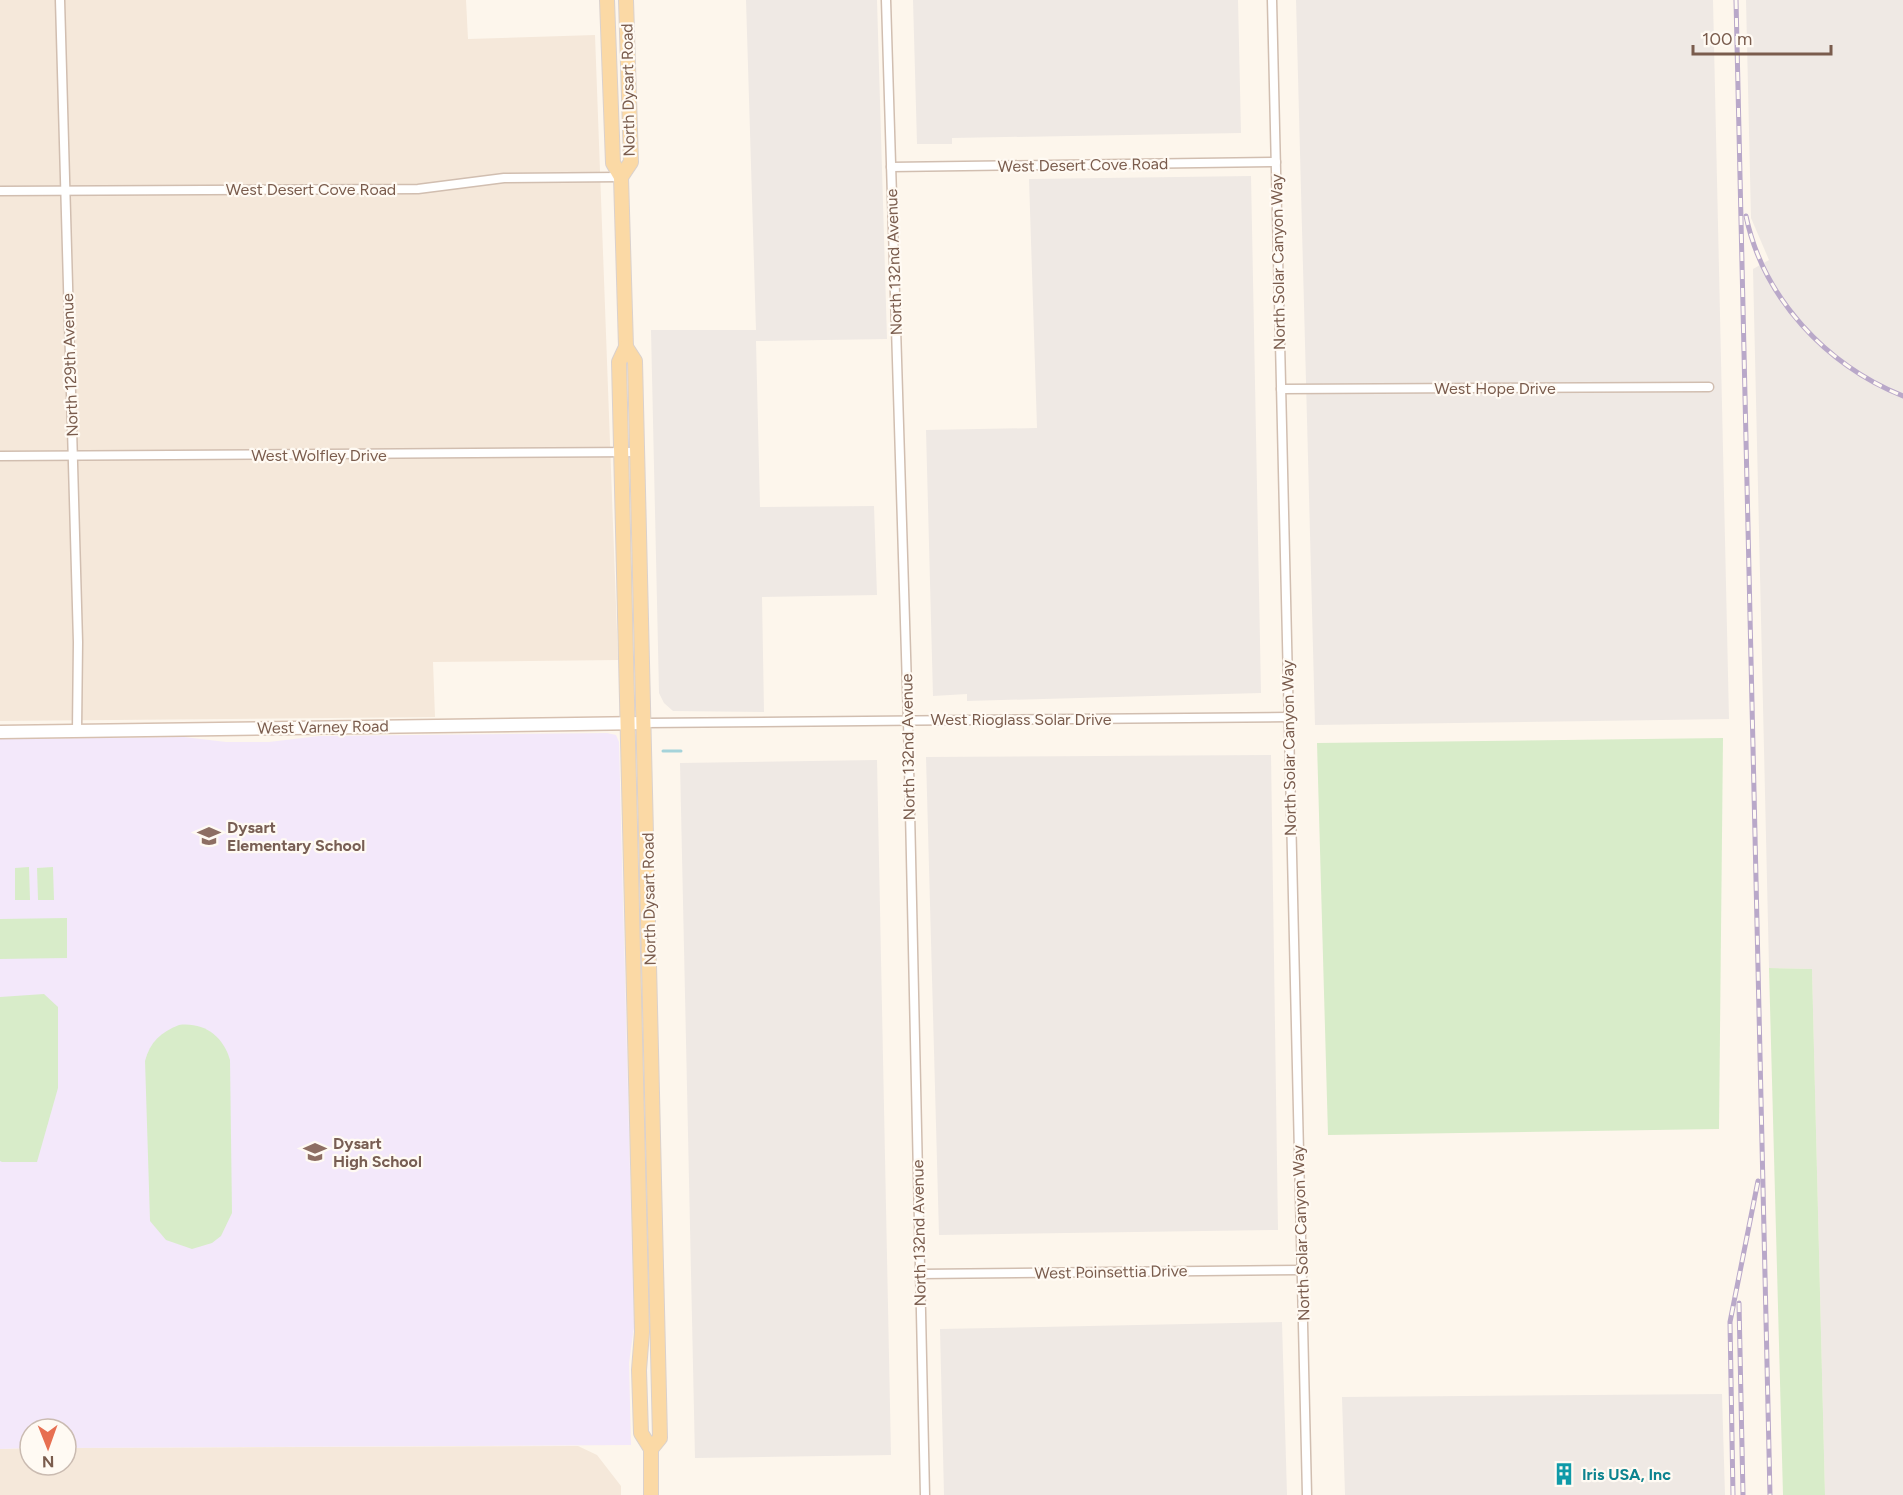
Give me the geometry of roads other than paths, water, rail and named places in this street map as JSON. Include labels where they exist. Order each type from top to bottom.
[{"type":"main road","name":"North Dysart Road","points":[[608,0],[613,163],[621,177],[626,347],[619,362],[642,1332],[639,1370],[640,1433]]},
{"type":"main road","name":"North Dysart Road","points":[[621,177],[631,162],[626,0]]},
{"type":"main road","name":"North Dysart Road","points":[[626,347],[635,361],[638,452],[660,1384],[660,1438],[651,1449],[651,1495]]},
{"type":"main road","points":[[651,1449],[640,1433],[652,1416],[652,1396],[660,1384]]},
{"type":"street","name":"North 129th Avenue","points":[[60,0],[78,642],[76,730]]},
{"type":"street","name":"North 132nd Avenue","points":[[886,0],[908,720],[925,1495]]},
{"type":"street","name":"North Solar Canyon Way","points":[[1272,0],[1307,1495]]},
{"type":"street","name":"West Desert Cove Road","points":[[891,167],[1276,162]]},
{"type":"street","name":"West Desert Cove Road","points":[[0,191],[418,189],[504,178],[621,177]]},
{"type":"street","name":"West Hope Drive","points":[[1281,389],[1708,387]]},
{"type":"street","name":"West Wolfley Drive","points":[[0,456],[638,452]]},
{"type":"street","name":"West Rioglass Solar Drive","points":[[645,723],[1289,717]]},
{"type":"street","name":"West Varney Road","points":[[0,732],[645,723]]},
{"type":"street","name":"West Poinsettia Drive","points":[[920,1274],[1301,1270]]},
{"type":"waterway","points":[[663,751],[681,751]]},
{"type":"railway","points":[[1736,0],[1770,1495]]},
{"type":"railway","points":[[1746,216],[1754,246],[1767,274],[1783,301],[1802,325],[1848,366],[1875,383],[1903,396]]},
{"type":"railway","points":[[1733,1495],[1730,1322],[1758,1181]]},
{"type":"railway","points":[[1739,1303],[1743,1495]]},
{"type":"place","name":"Dysart Elementary School","points":[[209,836]]},
{"type":"place","name":"Dysart High School","points":[[315,1152]]},
{"type":"place","name":"Iris USA, Inc","points":[[1564,1474]]}]
